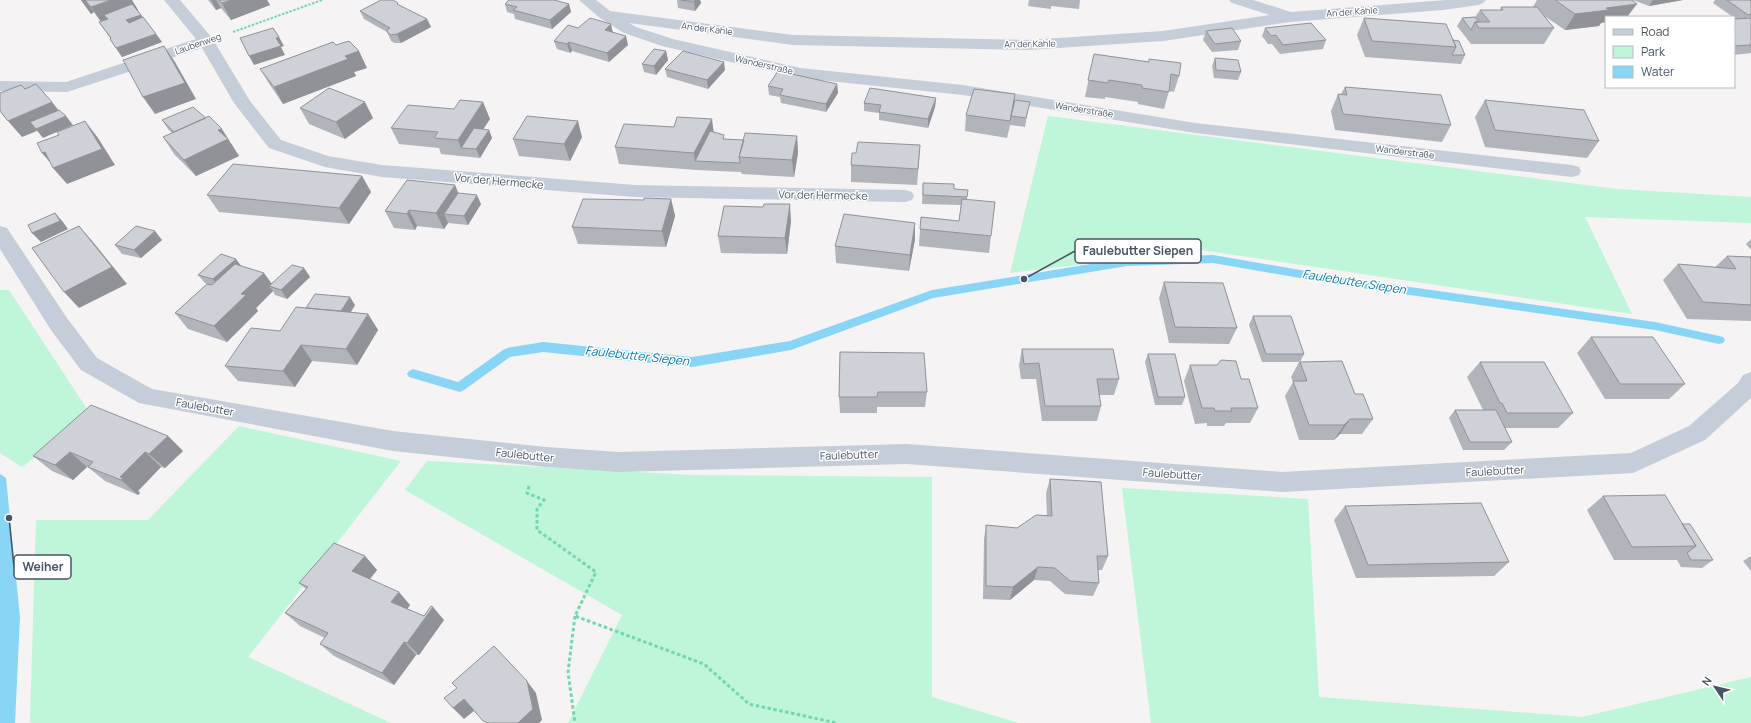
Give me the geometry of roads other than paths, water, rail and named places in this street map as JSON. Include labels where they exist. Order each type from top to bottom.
[{"type":"street","name":"Vor der Hermecke","points":[[172,0],[206,41],[242,103],[275,144],[325,161],[382,171],[635,192],[905,196]]},
{"type":"street","points":[[587,0],[604,15]]},
{"type":"street","points":[[1237,0],[1290,17]]},
{"type":"street","name":"An der Kahle","points":[[604,15],[793,40],[1028,45],[1163,36],[1290,17],[1443,5],[1478,0]]},
{"type":"street","name":"Wanderstraße","points":[[604,15],[630,30],[668,43],[800,73],[963,90],[1195,128],[1572,171]]},
{"type":"street","name":"Laubenweg","points":[[0,86],[67,87],[206,41]]},
{"type":"street","name":"Faulebutter","points":[[0,233],[59,324],[89,364],[147,397],[393,442],[546,457],[619,462],[907,454],[1282,482],[1633,463],[1698,432],[1746,389],[1751,381]]},
{"type":"water","points":[[0,474],[6,478],[20,617],[15,723],[0,723]]},
{"type":"waterway","name":"Faulebutter Siepen","points":[[413,374],[460,387],[507,353],[543,347],[692,362],[791,345],[932,294],[1127,262],[1213,259],[1340,281],[1655,326],[1719,340]]},
{"type":"place","name":"Faulebutter Siepen","points":[[1024,279]]},
{"type":"place","name":"Weiher","points":[[9,518]]}]
